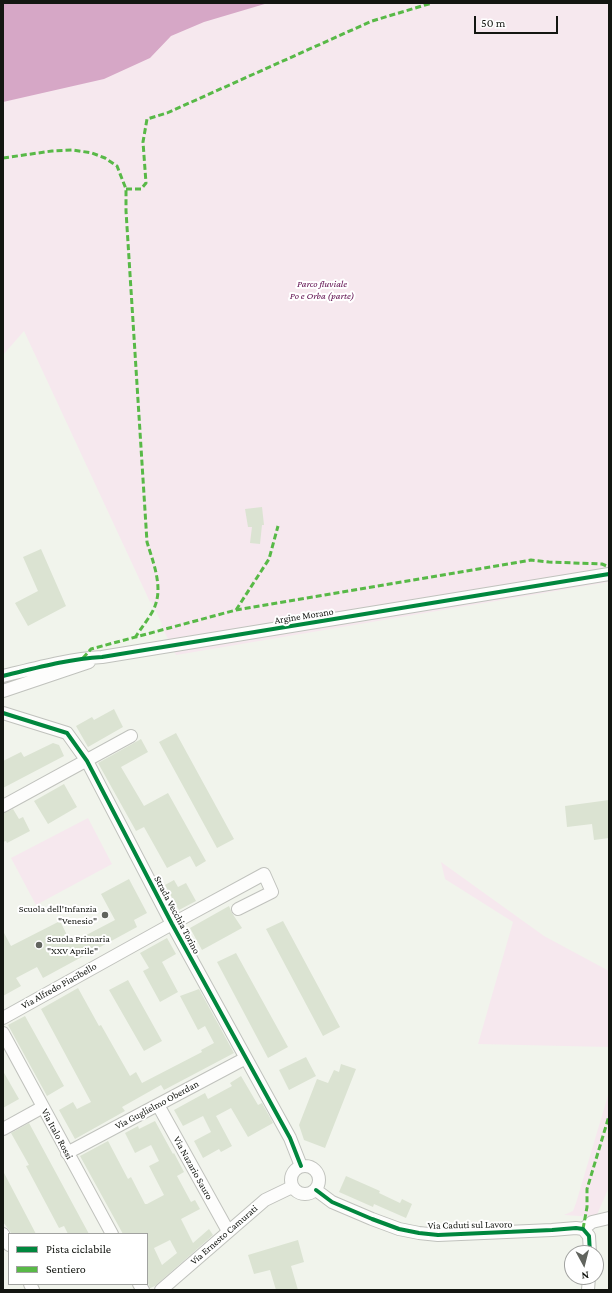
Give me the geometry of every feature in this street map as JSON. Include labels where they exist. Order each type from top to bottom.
[{"type":"street","name":"Argine Morano","points":[[3,676],[82,658],[108,656],[609,574]]},
{"type":"street","name":"Argine Morano","points":[[3,691],[108,656]]},
{"type":"street","name":"Strada Vecchia Torino","points":[[3,713],[67,733],[87,761],[172,924],[290,1138],[301,1166]]},
{"type":"street","points":[[3,806],[131,736]]},
{"type":"street","name":"Via Alfredo Piacibello","points":[[3,1018],[264,874],[272,892],[238,909]]},
{"type":"street","name":"Via Italo Rossi","points":[[3,1034],[111,1233]]},
{"type":"street","name":"Via Guglielmo Oberdan","points":[[68,1153],[246,1058]]},
{"type":"street","name":"Via Nazario Sauro","points":[[158,1104],[228,1231]]},
{"type":"street","points":[[3,1129],[43,1107]]},
{"type":"street","points":[[301,1166],[310,1167],[317,1172],[319,1181],[316,1190],[303,1195],[298,1193],[290,1183],[291,1174],[301,1166]]},
{"type":"street","name":"Via Ernesto Camurati","points":[[161,1290],[265,1200],[292,1187]]},
{"type":"street","name":"Via Caduti sul Lavoro","points":[[316,1190],[332,1202],[372,1219],[399,1229],[419,1233],[438,1235],[572,1228],[583,1229]]},
{"type":"street","points":[[590,1245],[589,1236],[583,1229],[592,1222],[609,1218]]},
{"type":"street","points":[[3,1234],[8,1243]]},
{"type":"green space","name":"Parco fluviale Po e Orba (parte)","points":[[3,3],[609,3],[609,582],[176,655],[24,331],[3,355]]},
{"type":"green space","points":[[88,818],[112,864],[36,905],[11,858]]},
{"type":"green space","points":[[441,862],[544,936],[609,971],[609,1047],[478,1044],[513,922],[445,879]]},
{"type":"green space","points":[[609,1092],[609,1187],[596,1217],[564,1215],[573,1211],[576,1203]]},
{"type":"shaded area","points":[[3,3],[268,3],[204,22],[171,36],[150,58],[104,79],[3,102]]},
{"type":"building","points":[[262,507],[264,525],[262,525],[260,544],[250,543],[252,527],[248,527],[245,509]]},
{"type":"building","points":[[41,549],[66,606],[28,626],[15,603],[38,591],[23,557]]},
{"type":"building","points":[[114,709],[123,727],[88,747],[76,726],[92,717],[94,720]]},
{"type":"building","points":[[176,733],[234,839],[217,848],[159,742]]},
{"type":"building","points":[[141,739],[148,752],[121,767],[144,806],[168,793],[206,861],[196,867],[190,856],[167,868],[144,827],[136,831],[98,763]]},
{"type":"building","points":[[53,743],[59,745],[64,756],[3,788],[3,761],[21,752],[24,757]]},
{"type":"building","points":[[64,784],[77,807],[48,824],[34,801]]},
{"type":"building","points":[[609,800],[609,838],[594,840],[592,824],[567,827],[565,806]]},
{"type":"building","points":[[13,809],[19,819],[23,817],[30,831],[7,843],[6,841],[3,842],[3,813]]},
{"type":"building","points":[[129,879],[147,913],[134,920],[137,927],[43,978],[37,967],[16,978],[21,986],[3,996],[3,931],[11,946],[60,921],[67,935],[68,934],[73,942],[115,920],[101,894]]},
{"type":"building","points":[[174,880],[178,887],[186,883],[196,901],[179,910],[165,885]]},
{"type":"building","points":[[229,906],[242,928],[202,950],[190,928]]},
{"type":"building","points":[[283,921],[340,1027],[323,1036],[266,929]]},
{"type":"building","points":[[167,938],[176,954],[162,962],[178,992],[160,1002],[143,971],[149,968],[140,953]]},
{"type":"building","points":[[236,953],[288,1047],[268,1058],[217,962]]},
{"type":"building","points":[[128,980],[162,1041],[144,1051],[109,990]]},
{"type":"building","points":[[78,988],[99,1026],[101,1025],[130,1076],[136,1072],[142,1083],[202,1052],[201,1050],[214,1043],[205,1026],[198,1030],[180,996],[199,989],[234,1053],[164,1090],[161,1085],[122,1107],[125,1111],[75,1139],[59,1110],[73,1102],[77,1109],[91,1102],[41,1009]]},
{"type":"building","points":[[25,1016],[64,1086],[47,1096],[8,1025]]},
{"type":"building","points":[[306,1057],[316,1076],[289,1090],[279,1070]]},
{"type":"building","points":[[341,1064],[356,1069],[325,1148],[304,1140],[299,1125],[317,1079],[328,1083],[334,1070],[339,1072]]},
{"type":"building","points":[[3,1071],[19,1099],[3,1108]]},
{"type":"building","points":[[241,1076],[258,1105],[262,1103],[273,1123],[248,1137],[231,1108],[216,1116],[232,1146],[221,1152],[219,1149],[203,1158],[194,1141],[211,1132],[203,1116],[183,1126],[174,1110],[205,1093],[208,1099],[232,1086],[230,1083]]},
{"type":"building","points":[[155,1121],[184,1172],[177,1176],[191,1202],[195,1200],[200,1209],[181,1219],[193,1243],[209,1229],[213,1235],[155,1286],[150,1288],[148,1283],[148,1233],[122,1233],[80,1156],[108,1141],[128,1179],[131,1177],[145,1204],[147,1204],[164,1195],[149,1166],[159,1161],[151,1145],[135,1153],[125,1133],[138,1126],[139,1129]],"holes":[[[170,1240],[177,1253],[162,1265],[154,1248]]]},
{"type":"building","points":[[29,1123],[88,1233],[68,1233],[64,1226],[59,1228],[26,1166],[29,1165],[11,1133]]},
{"type":"building","points":[[3,1171],[35,1233],[11,1233],[3,1222]]},
{"type":"building","points":[[346,1176],[380,1191],[379,1193],[400,1203],[402,1199],[412,1204],[406,1218],[374,1204],[373,1207],[339,1192]]},
{"type":"building","points":[[298,1240],[304,1262],[291,1266],[298,1290],[276,1290],[270,1270],[254,1274],[248,1255]]},
{"type":"marked path","points":[[126,189],[141,189],[146,183],[143,142],[147,119],[167,113],[372,21],[432,3]]},
{"type":"marked path","points":[[3,158],[52,151],[73,150],[92,153],[105,158],[117,166],[126,189],[126,211],[147,542],[158,582],[155,606],[149,618],[135,638]]},
{"type":"marked path","points":[[236,610],[269,559],[278,526]]},
{"type":"marked path","points":[[83,658],[91,649],[236,610],[531,560],[602,564],[609,567]]},
{"type":"marked path","points":[[583,1229],[587,1207],[587,1189],[609,1116]]},
{"type":"cycle path","points":[[3,676],[52,664],[609,574]]},
{"type":"cycle path","points":[[3,713],[67,733],[87,761],[172,924],[290,1138],[301,1166]]},
{"type":"cycle path","points":[[316,1190],[332,1202],[399,1229],[438,1235],[576,1228],[583,1229],[589,1236],[590,1245]]},
{"type":"place","name":"Scuola dell'Infanzia \"Venesio\"","points":[[105,915]]},
{"type":"place","name":"Scuola Primaria \"XXV Aprile\"","points":[[39,945]]}]
